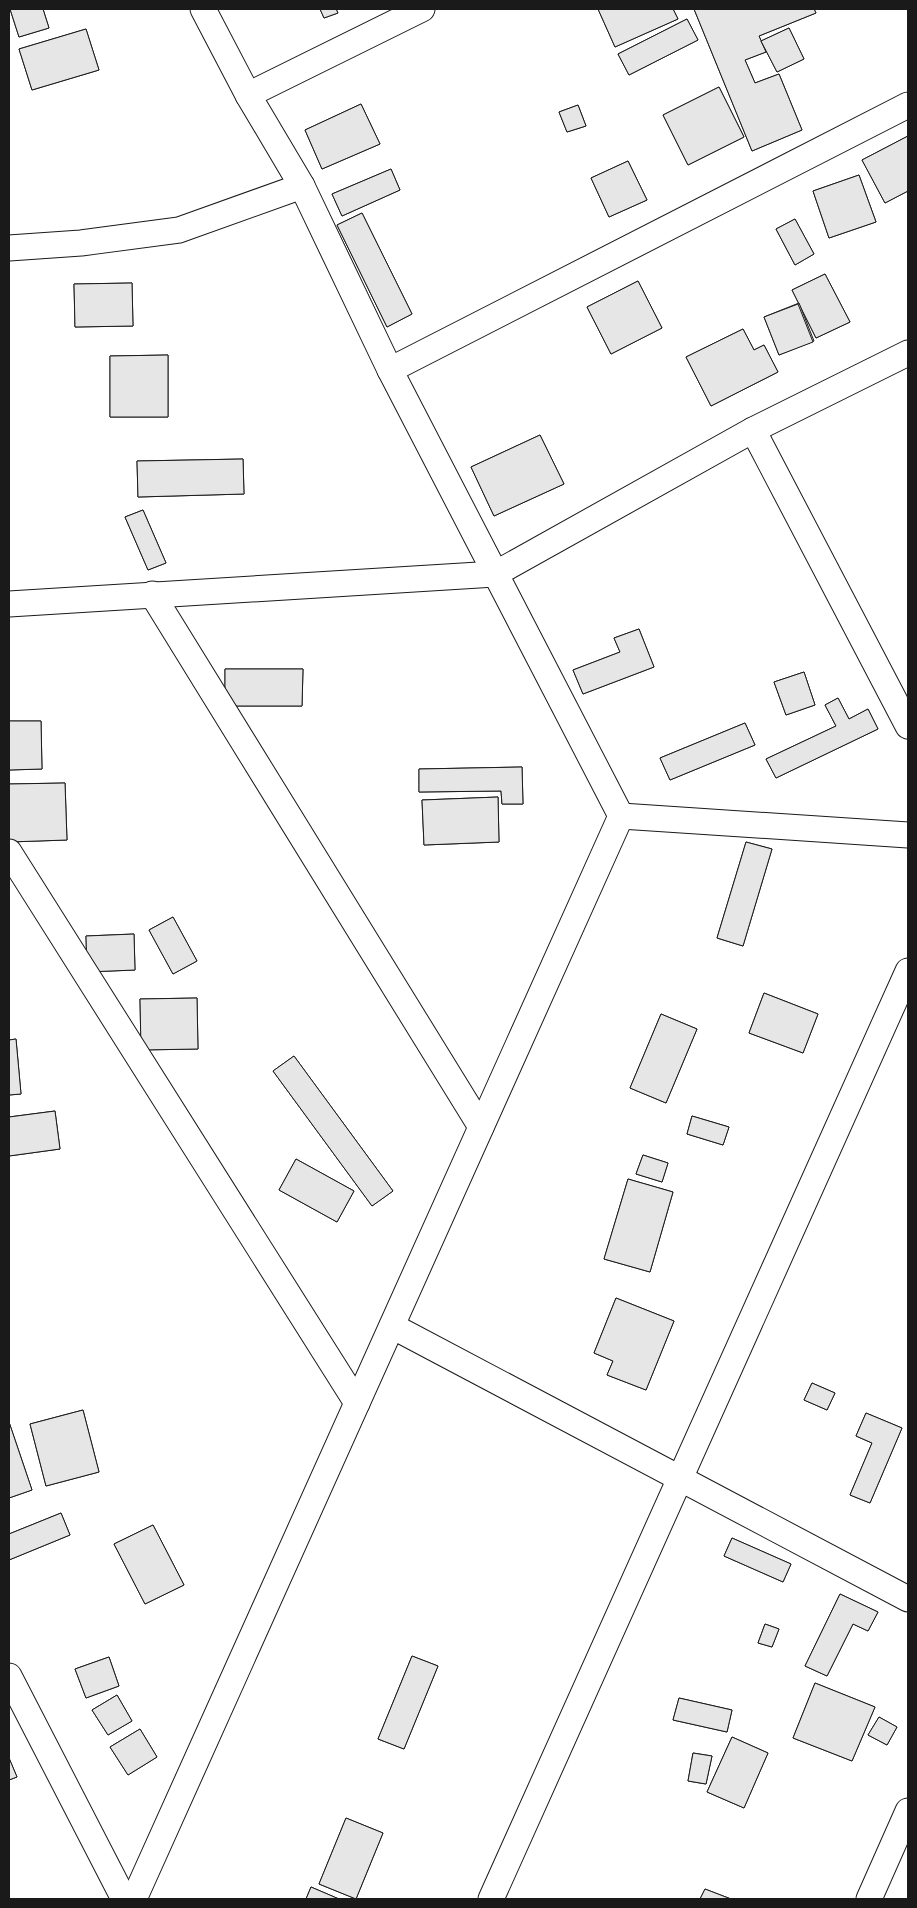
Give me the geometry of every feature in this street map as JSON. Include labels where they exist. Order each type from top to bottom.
[{"type":"street","points":[[203,9],[248,95],[302,186],[390,370],[621,816]]},
{"type":"street","points":[[248,95],[422,9]]},
{"type":"street","points":[[390,370],[908,105]]},
{"type":"street","points":[[9,248],[81,243],[179,230],[302,186]]},
{"type":"street","points":[[9,604],[495,574],[753,430],[908,353]]},
{"type":"street","points":[[753,430],[908,726]]},
{"type":"street","points":[[152,594],[481,1127]]},
{"type":"street","points":[[621,816],[908,835]]},
{"type":"street","points":[[134,1899],[621,816]]},
{"type":"street","points":[[9,852],[357,1403]]},
{"type":"street","points":[[491,1899],[908,971]]},
{"type":"street","points":[[392,1326],[908,1599]]},
{"type":"street","points":[[9,1676],[124,1899]]},
{"type":"street","points":[[869,1899],[908,1811]]},
{"type":"building","points":[[10,9],[43,9],[49,28],[19,37]]},
{"type":"building","points":[[10,9],[43,9],[49,28],[19,37]]},
{"type":"building","points":[[320,9],[336,9],[338,13],[324,18]]},
{"type":"building","points":[[320,9],[336,9],[338,13],[324,18]]},
{"type":"building","points":[[598,9],[673,9],[678,19],[615,47]]},
{"type":"building","points":[[598,9],[673,9],[678,19],[615,47]]},
{"type":"building","points":[[694,9],[814,9],[816,13],[759,36],[766,52],[745,60],[755,83],[779,74],[802,130],[752,151]]},
{"type":"building","points":[[694,9],[814,9],[816,13],[759,36],[766,52],[745,60],[755,83],[779,74],[802,130],[752,151]]},
{"type":"building","points":[[687,19],[698,40],[629,75],[618,54]]},
{"type":"building","points":[[687,19],[698,40],[629,75],[618,54]]},
{"type":"building","points":[[789,28],[804,59],[777,72],[761,41]]},
{"type":"building","points":[[789,28],[804,59],[777,72],[761,41]]},
{"type":"building","points":[[86,29],[99,70],[32,90],[19,49]]},
{"type":"building","points":[[86,29],[99,70],[32,90],[19,49]]},
{"type":"building","points":[[719,87],[744,137],[688,165],[663,115]]},
{"type":"building","points":[[719,87],[744,137],[688,165],[663,115]]},
{"type":"building","points":[[361,104],[380,144],[322,169],[305,130]]},
{"type":"building","points":[[361,104],[380,144],[322,169],[305,130]]},
{"type":"building","points":[[578,105],[586,126],[567,132],[559,112]]},
{"type":"building","points":[[578,105],[586,126],[567,132],[559,112]]},
{"type":"building","points":[[908,136],[908,191],[885,203],[862,160]]},
{"type":"building","points":[[908,136],[908,191],[885,203],[862,160]]},
{"type":"building","points":[[628,161],[647,200],[609,217],[591,178]]},
{"type":"building","points":[[628,161],[647,200],[609,217],[591,178]]},
{"type":"building","points":[[391,169],[400,190],[342,216],[332,194]]},
{"type":"building","points":[[391,169],[400,190],[342,216],[332,194]]},
{"type":"building","points":[[859,175],[876,222],[829,238],[813,191]]},
{"type":"building","points":[[859,175],[876,222],[829,238],[813,191]]},
{"type":"building","points":[[362,213],[412,314],[387,327],[337,225]]},
{"type":"building","points":[[362,213],[412,314],[387,327],[337,225]]},
{"type":"building","points":[[795,219],[814,254],[795,265],[776,229]]},
{"type":"building","points":[[795,219],[814,254],[795,265],[776,229]]},
{"type":"building","points":[[825,274],[850,322],[816,338],[792,290]]},
{"type":"building","points":[[825,274],[850,322],[816,338],[792,290]]},
{"type":"building","points":[[638,281],[662,328],[611,354],[587,307]]},
{"type":"building","points":[[638,281],[662,328],[611,354],[587,307]]},
{"type":"building","points":[[132,283],[133,326],[75,327],[74,284]]},
{"type":"building","points":[[132,283],[133,326],[75,327],[74,284]]},
{"type":"building","points":[[799,303],[814,341],[779,355],[764,317]]},
{"type":"building","points":[[798,304],[813,342],[779,355],[764,317]]},
{"type":"building","points":[[743,329],[754,350],[764,345],[778,372],[711,406],[686,357]]},
{"type":"building","points":[[743,329],[754,350],[764,345],[778,372],[711,406],[686,357]]},
{"type":"building","points":[[168,355],[168,417],[110,417],[110,356]]},
{"type":"building","points":[[168,355],[168,417],[110,417],[110,356]]},
{"type":"building","points":[[540,435],[564,484],[494,516],[471,467]]},
{"type":"building","points":[[540,435],[564,484],[494,516],[471,467]]},
{"type":"building","points":[[243,459],[244,494],[138,497],[137,461]]},
{"type":"building","points":[[243,459],[244,494],[138,497],[137,461]]},
{"type":"building","points":[[143,510],[166,563],[148,570],[125,517]]},
{"type":"building","points":[[143,510],[166,563],[148,570],[125,517]]},
{"type":"building","points":[[639,629],[654,667],[583,694],[573,670],[620,652],[614,638]]},
{"type":"building","points":[[639,629],[654,667],[583,694],[573,670],[620,652],[614,638]]},
{"type":"building","points":[[225,669],[303,669],[302,706],[225,706]]},
{"type":"building","points":[[225,669],[303,669],[302,706],[225,706]]},
{"type":"building","points":[[804,672],[815,705],[786,715],[774,682]]},
{"type":"building","points":[[804,672],[815,705],[786,715],[774,682]]},
{"type":"building","points":[[838,698],[849,719],[868,709],[878,729],[776,778],[766,759],[836,726],[825,705]]},
{"type":"building","points":[[838,698],[849,719],[868,709],[878,729],[776,778],[766,759],[836,726],[825,705]]},
{"type":"building","points":[[9,721],[41,721],[42,769],[9,770]]},
{"type":"building","points":[[9,721],[41,721],[42,769],[9,770]]},
{"type":"building","points":[[745,723],[755,745],[670,780],[660,758]]},
{"type":"building","points":[[745,723],[755,745],[670,780],[660,758]]},
{"type":"building","points":[[522,767],[523,804],[502,804],[501,791],[419,792],[419,769]]},
{"type":"building","points":[[522,767],[523,804],[502,804],[501,791],[419,792],[419,769]]},
{"type":"building","points":[[65,783],[67,840],[9,842],[9,784]]},
{"type":"building","points":[[65,783],[67,840],[9,842],[9,784]]},
{"type":"building","points":[[498,797],[499,842],[424,845],[422,800]]},
{"type":"building","points":[[498,797],[499,842],[424,845],[422,800]]},
{"type":"building","points":[[746,842],[772,849],[743,946],[717,938]]},
{"type":"building","points":[[746,842],[772,849],[743,946],[717,938]]},
{"type":"building","points":[[173,917],[197,961],[173,974],[149,930]]},
{"type":"building","points":[[173,917],[197,961],[173,974],[149,930]]},
{"type":"building","points":[[134,934],[135,970],[87,972],[86,936]]},
{"type":"building","points":[[134,934],[135,970],[87,972],[86,936]]},
{"type":"building","points":[[764,993],[818,1014],[803,1053],[749,1033]]},
{"type":"building","points":[[764,993],[818,1014],[803,1053],[749,1033]]},
{"type":"building","points":[[197,998],[198,1049],[141,1050],[140,999]]},
{"type":"building","points":[[197,998],[198,1049],[141,1050],[140,999]]},
{"type":"building","points":[[661,1014],[697,1029],[666,1103],[630,1088]]},
{"type":"building","points":[[661,1014],[697,1029],[666,1103],[630,1088]]},
{"type":"building","points":[[16,1039],[21,1094],[9,1095],[9,1040]]},
{"type":"building","points":[[16,1039],[21,1094],[9,1095],[9,1040]]},
{"type":"building","points":[[294,1056],[393,1191],[372,1206],[273,1071]]},
{"type":"building","points":[[294,1056],[393,1191],[372,1206],[273,1071]]},
{"type":"building","points":[[55,1111],[60,1149],[9,1156],[9,1117]]},
{"type":"building","points":[[55,1111],[60,1149],[9,1156],[9,1117]]},
{"type":"building","points":[[692,1116],[729,1127],[723,1145],[687,1134]]},
{"type":"building","points":[[692,1116],[729,1127],[723,1145],[687,1134]]},
{"type":"building","points":[[643,1155],[668,1163],[662,1182],[636,1174]]},
{"type":"building","points":[[643,1155],[668,1163],[662,1182],[636,1174]]},
{"type":"building","points":[[296,1159],[354,1191],[337,1222],[279,1190]]},
{"type":"building","points":[[296,1159],[354,1191],[337,1222],[279,1190]]},
{"type":"building","points":[[628,1179],[673,1192],[650,1272],[604,1259]]},
{"type":"building","points":[[628,1179],[673,1192],[650,1272],[604,1259]]},
{"type":"building","points":[[616,1298],[674,1321],[646,1390],[607,1375],[613,1361],[594,1353]]},
{"type":"building","points":[[616,1298],[674,1321],[646,1390],[607,1375],[613,1361],[594,1353]]},
{"type":"building","points":[[812,1383],[835,1393],[827,1410],[804,1400]]},
{"type":"building","points":[[812,1383],[835,1393],[827,1410],[804,1400]]},
{"type":"building","points":[[83,1410],[99,1472],[46,1486],[30,1424]]},
{"type":"building","points":[[83,1410],[99,1472],[46,1486],[30,1424]]},
{"type":"building","points":[[866,1413],[902,1428],[870,1503],[850,1495],[872,1443],[856,1436]]},
{"type":"building","points":[[866,1413],[902,1428],[870,1503],[850,1495],[872,1443],[856,1436]]},
{"type":"building","points":[[9,1422],[32,1490],[9,1498]]},
{"type":"building","points":[[9,1422],[32,1490],[9,1498]]},
{"type":"building","points":[[61,1513],[70,1535],[9,1560],[9,1534]]},
{"type":"building","points":[[61,1513],[70,1535],[9,1560],[9,1534]]},
{"type":"building","points":[[153,1525],[184,1585],[145,1604],[114,1544]]},
{"type":"building","points":[[153,1525],[184,1585],[145,1604],[114,1544]]},
{"type":"building","points":[[732,1538],[791,1564],[783,1582],[724,1556]]},
{"type":"building","points":[[732,1538],[791,1564],[783,1582],[724,1556]]},
{"type":"building","points":[[840,1594],[878,1612],[868,1631],[853,1624],[827,1676],[805,1666]]},
{"type":"building","points":[[840,1594],[878,1612],[868,1631],[853,1624],[827,1676],[805,1666]]},
{"type":"building","points":[[765,1624],[779,1629],[772,1647],[758,1643]]},
{"type":"building","points":[[765,1624],[779,1629],[772,1647],[758,1643]]},
{"type":"building","points":[[412,1656],[438,1666],[404,1749],[378,1739]]},
{"type":"building","points":[[412,1656],[438,1666],[404,1749],[378,1739]]},
{"type":"building","points":[[109,1657],[119,1686],[86,1698],[75,1669]]},
{"type":"building","points":[[109,1657],[119,1686],[86,1698],[75,1669]]},
{"type":"building","points":[[815,1683],[875,1707],[852,1761],[793,1738]]},
{"type":"building","points":[[815,1683],[875,1707],[852,1761],[793,1738]]},
{"type":"building","points":[[117,1695],[132,1721],[108,1735],[92,1710]]},
{"type":"building","points":[[117,1695],[132,1721],[108,1735],[92,1710]]},
{"type":"building","points":[[679,1698],[732,1710],[727,1732],[673,1720]]},
{"type":"building","points":[[679,1698],[732,1710],[727,1732],[673,1720]]},
{"type":"building","points":[[879,1717],[897,1727],[887,1745],[868,1735]]},
{"type":"building","points":[[879,1717],[897,1727],[887,1745],[868,1735]]},
{"type":"building","points":[[140,1729],[157,1757],[128,1775],[110,1747]]},
{"type":"building","points":[[140,1729],[157,1757],[128,1775],[110,1747]]},
{"type":"building","points":[[732,1737],[768,1753],[744,1808],[707,1792]]},
{"type":"building","points":[[732,1737],[768,1753],[744,1808],[707,1792]]},
{"type":"building","points":[[693,1753],[712,1756],[706,1784],[688,1781]]},
{"type":"building","points":[[693,1753],[712,1756],[706,1784],[688,1781]]},
{"type":"building","points":[[9,1758],[17,1777],[9,1780]]},
{"type":"building","points":[[9,1758],[17,1777],[9,1780]]},
{"type":"building","points":[[346,1818],[383,1833],[356,1899],[319,1884]]},
{"type":"building","points":[[346,1818],[383,1833],[356,1899],[319,1884]]},
{"type":"building","points":[[311,1887],[339,1899],[306,1899]]},
{"type":"building","points":[[311,1887],[339,1899],[306,1899]]},
{"type":"building","points":[[705,1889],[731,1899],[700,1899]]},
{"type":"building","points":[[705,1889],[731,1899],[700,1899]]}]
